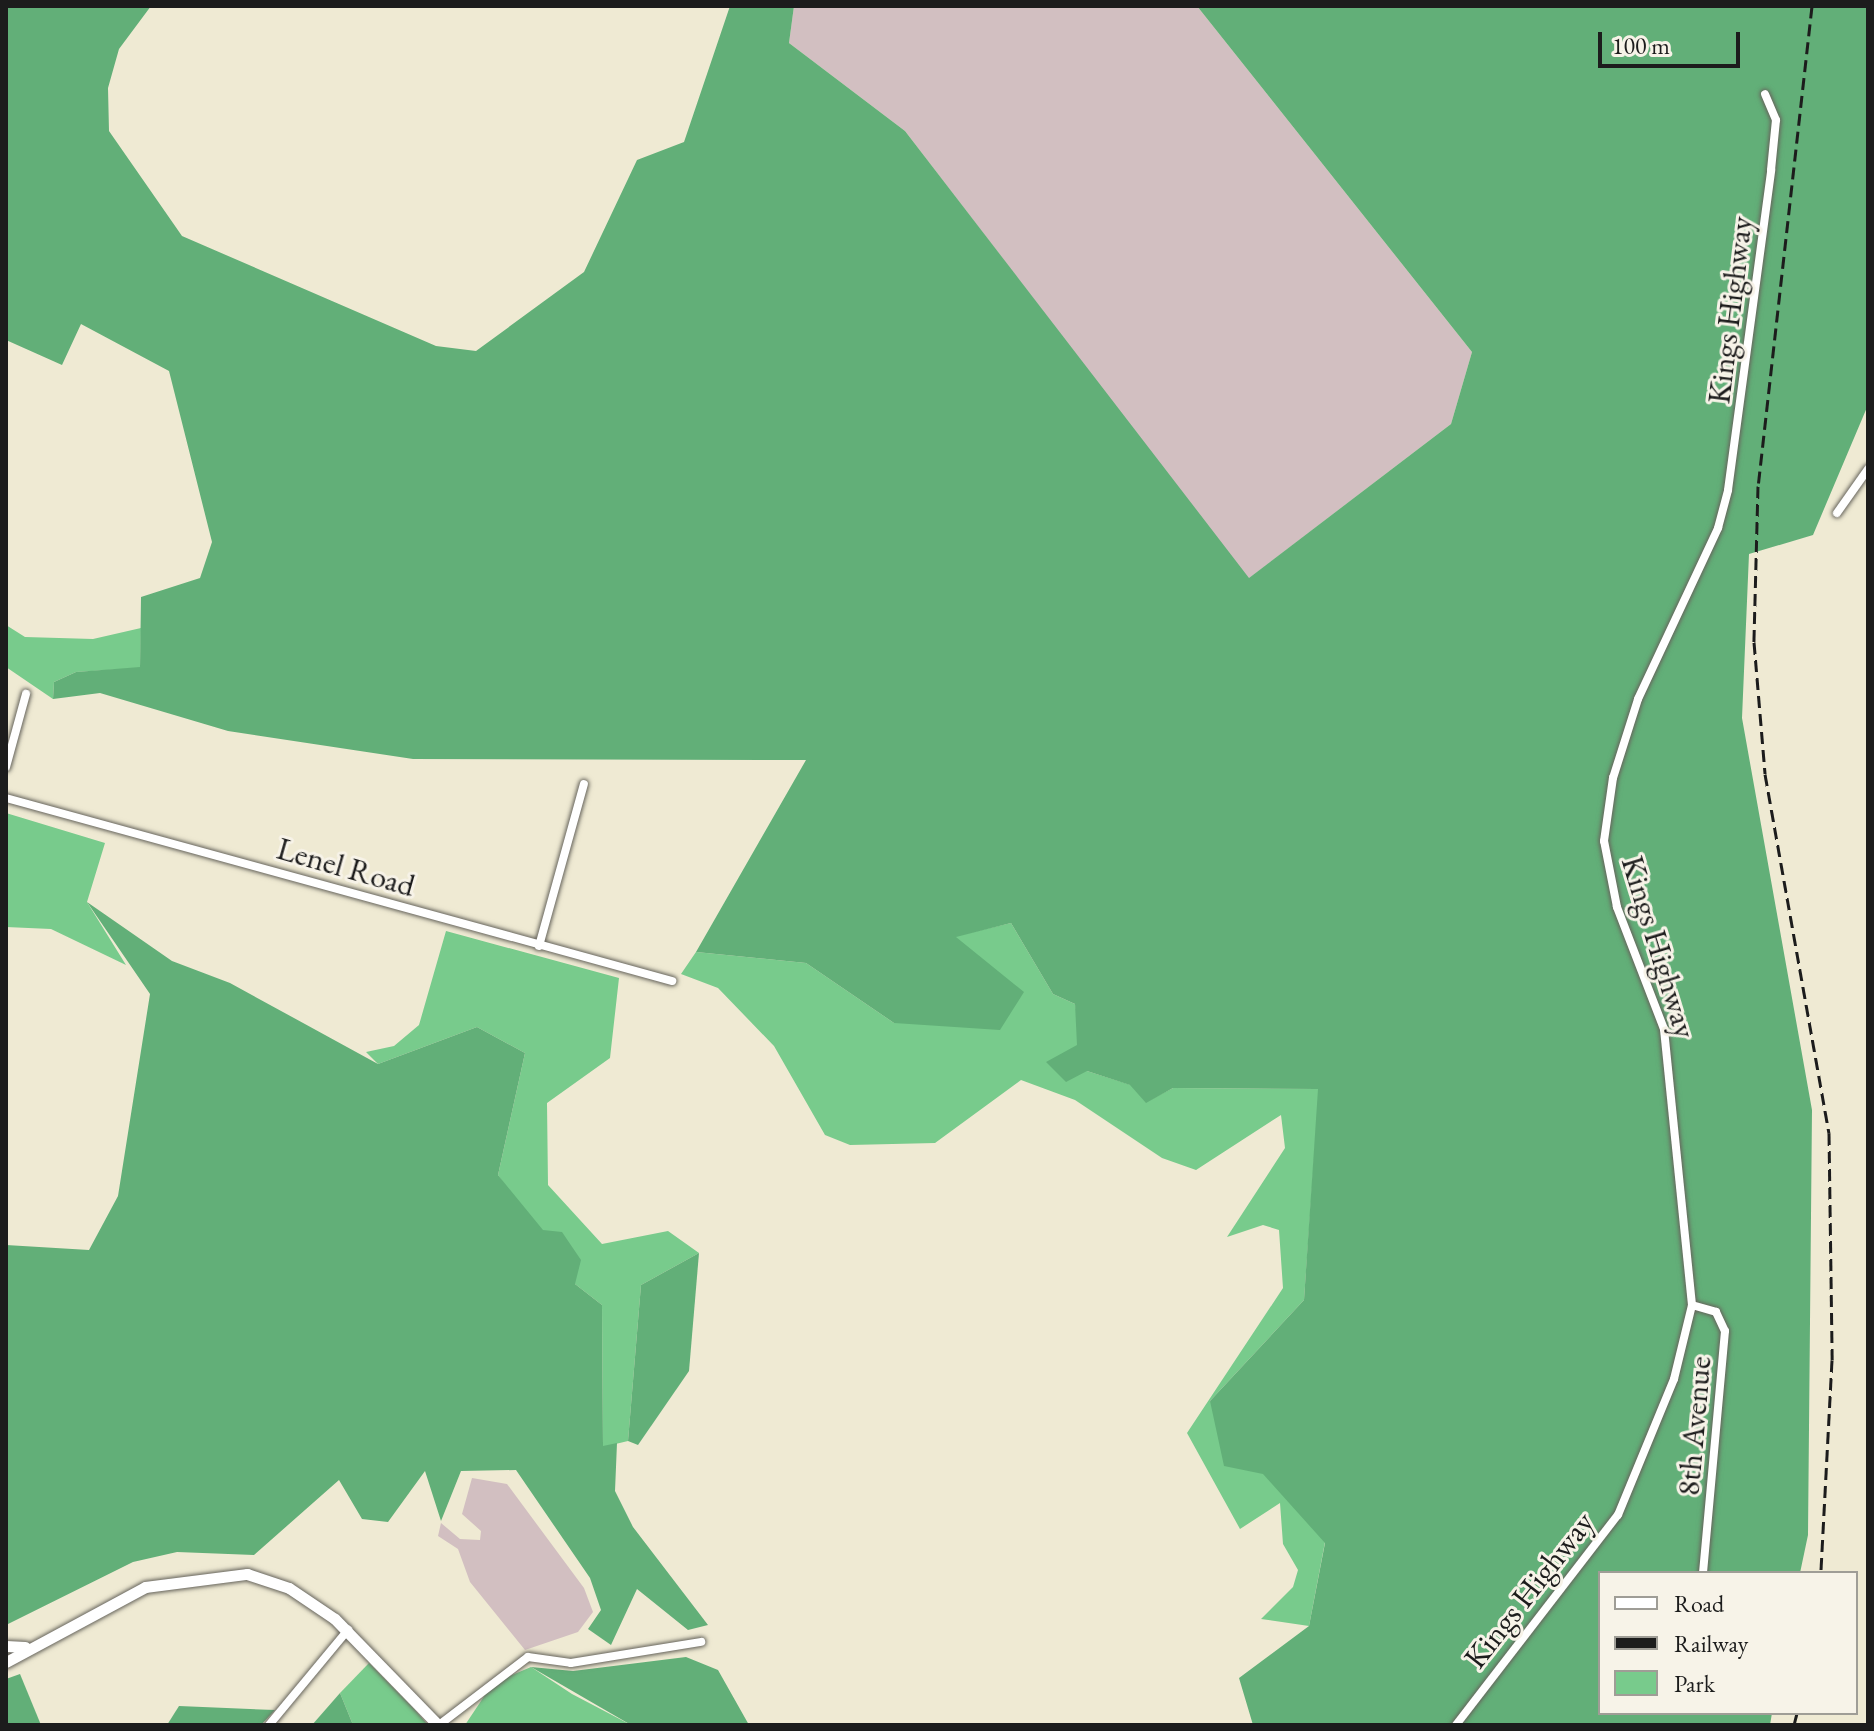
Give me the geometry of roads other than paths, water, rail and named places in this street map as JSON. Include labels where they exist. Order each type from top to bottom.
[{"type":"main road","points":[[6,1662],[145,1587],[221,1573],[277,1582],[348,1630],[439,1725]]},
{"type":"main road","points":[[6,1646],[30,1647]]},
{"type":"main road","points":[[6,1654],[30,1647]]},
{"type":"street","name":"Kings Highway","points":[[1456,1725],[1618,1515],[1674,1379],[1692,1305],[1664,1029],[1617,907],[1604,841],[1613,778],[1638,699],[1718,528],[1728,490],[1773,158],[1776,120],[1765,94]]},
{"type":"street","points":[[1837,513],[1868,469]]},
{"type":"street","points":[[6,767],[26,694]]},
{"type":"street","points":[[539,946],[584,784]]},
{"type":"street","name":"Lenel Road","points":[[6,798],[672,981]]},
{"type":"street","name":"8th Avenue","points":[[1692,1305],[1716,1312],[1725,1331],[1703,1571]]},
{"type":"street","points":[[269,1725],[348,1630]]},
{"type":"street","points":[[439,1725],[528,1657],[571,1663],[701,1642]]},
{"type":"railway","points":[[1812,6],[1758,486],[1754,642],[1765,774],[1829,1133],[1832,1360],[1821,1571]]},
{"type":"railway","points":[[1794,1725],[1796,1715]]}]
